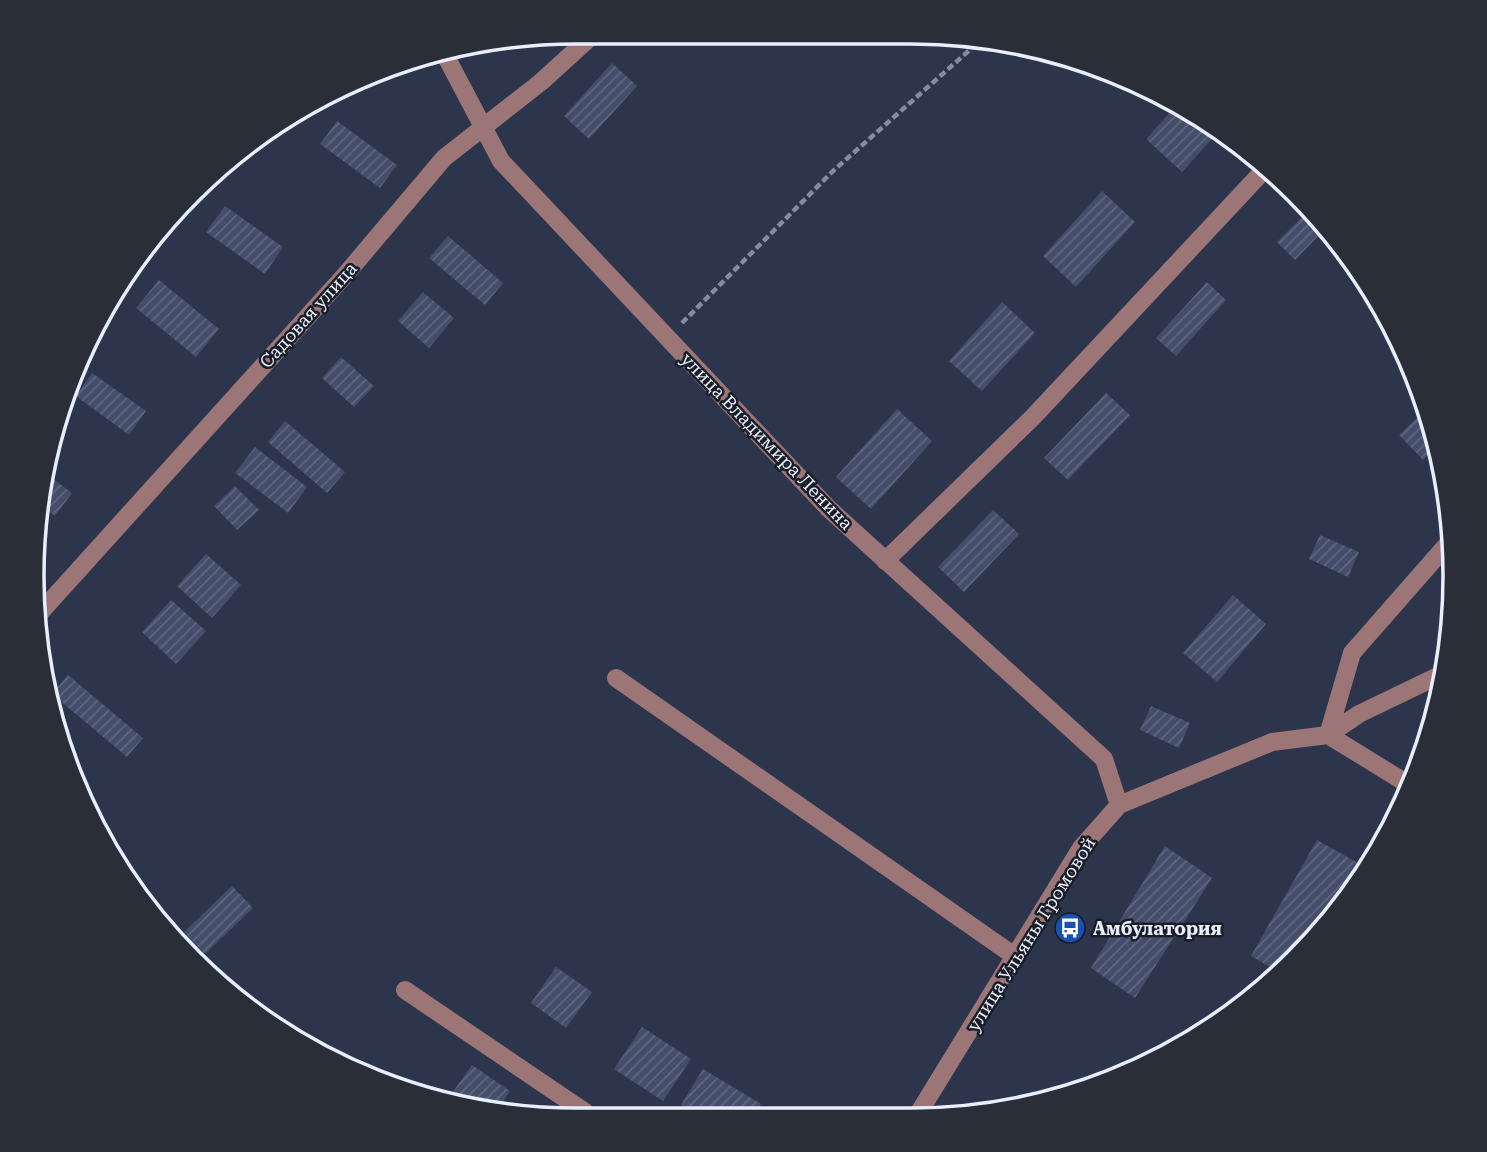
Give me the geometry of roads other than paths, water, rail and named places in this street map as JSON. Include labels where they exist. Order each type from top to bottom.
[{"type":"street","name":"Садовая улица","points":[[45,607],[346,274],[444,158],[541,82],[583,44]]},
{"type":"street","name":"улица Владимира Ленина","points":[[448,60],[501,161],[828,508],[1104,759],[1119,805]]},
{"type":"street","points":[[885,561],[1033,417],[1260,174]]},
{"type":"street","points":[[1403,781],[1328,735],[1352,653],[1442,550]]},
{"type":"street","points":[[616,678],[1016,957]]},
{"type":"street","name":"улица Ульяны Громовой","points":[[922,1108],[1081,848],[1119,805],[1272,742],[1328,735],[1359,714],[1433,678]]},
{"type":"street","points":[[405,989],[579,1108]]},
{"type":"place","name":"Амбулатория","points":[[1070,928]]}]
